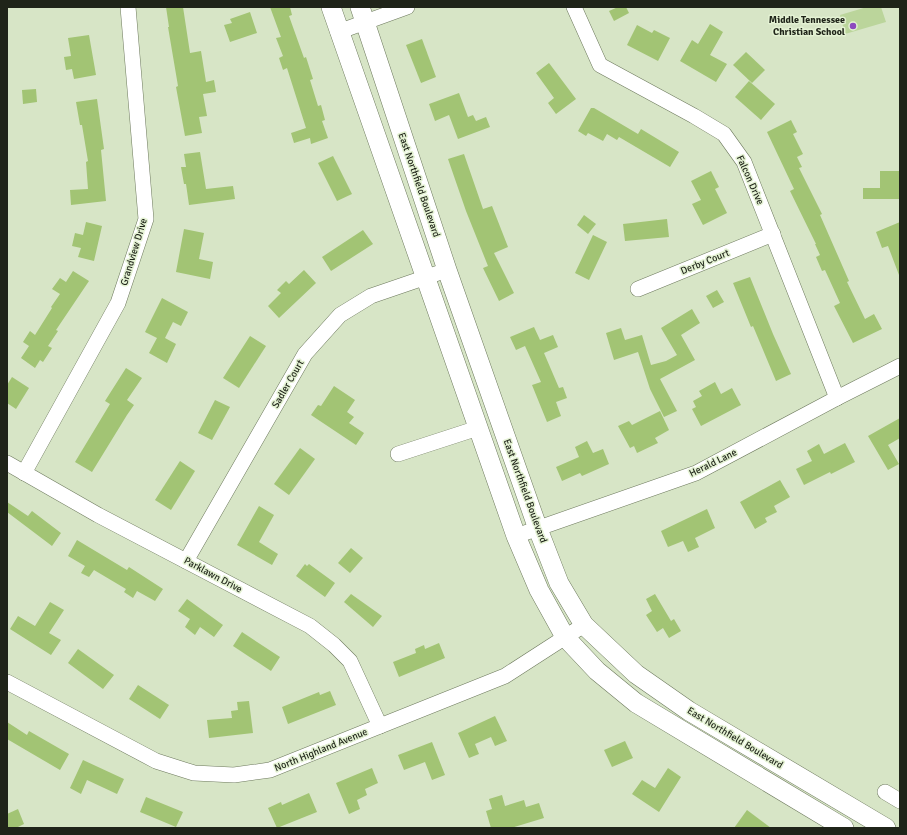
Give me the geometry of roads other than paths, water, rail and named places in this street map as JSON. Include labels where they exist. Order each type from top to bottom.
[{"type":"main road","name":"East Northfield Boulevard","points":[[331,7],[338,32],[516,536],[539,590],[565,637],[597,671],[636,703],[844,828]]},
{"type":"main road","name":"East Northfield Boulevard","points":[[362,15],[447,270],[538,529],[559,583],[584,625],[636,674],[689,711],[883,827]]},
{"type":"street","name":"Grandview Drive","points":[[24,473],[118,303],[146,220],[128,7]]},
{"type":"street","points":[[338,32],[362,15],[407,7]]},
{"type":"street","name":"Falcon Drive","points":[[574,7],[600,65],[724,134],[744,162],[837,398]]},
{"type":"street","name":"Derby Court","points":[[638,290],[773,234]]},
{"type":"street","name":"Sadler Court","points":[[186,561],[305,354],[340,315],[371,296],[447,270]]},
{"type":"street","name":"Herald Lane","points":[[516,536],[696,473],[900,366]]},
{"type":"street","points":[[398,454],[478,428]]},
{"type":"street","name":"Parklawn Drive","points":[[7,463],[186,561],[310,626],[334,645],[350,661],[380,726]]},
{"type":"street","name":"North Highland Avenue","points":[[7,682],[156,761],[194,773],[234,775],[270,770],[505,676],[584,625]]},
{"type":"street","points":[[885,792],[900,801]]},
{"type":"place","name":"Middle Tennessee Christian School","points":[[853,26]]}]
